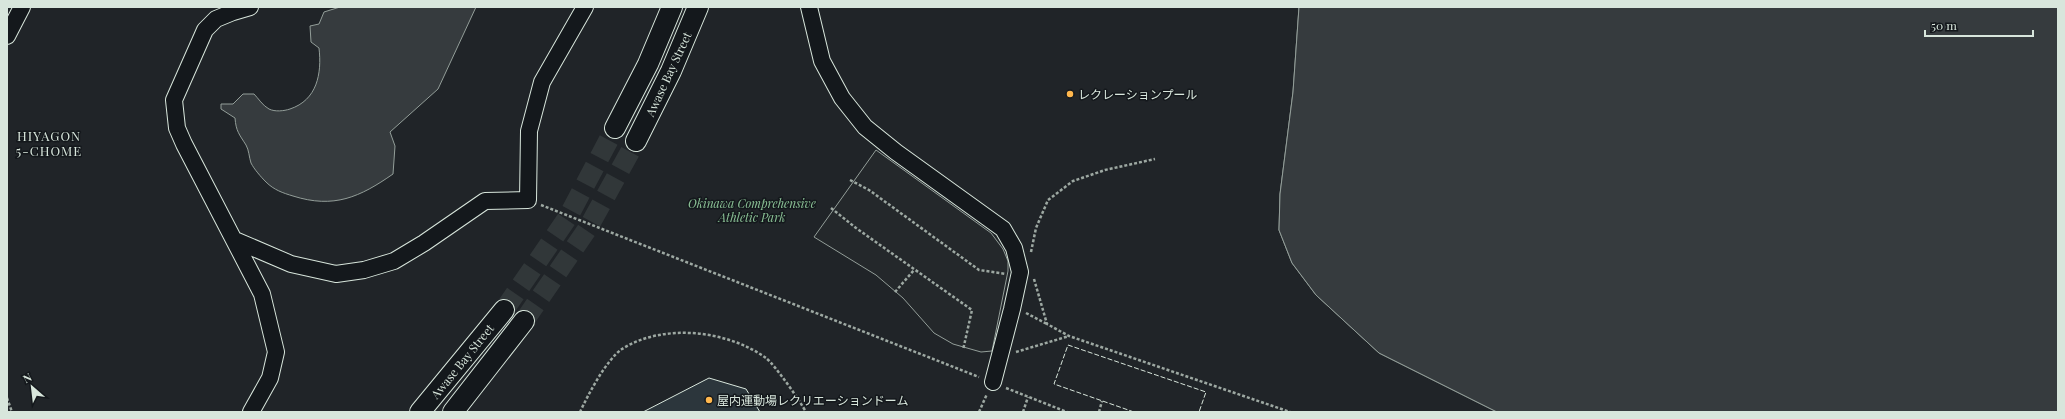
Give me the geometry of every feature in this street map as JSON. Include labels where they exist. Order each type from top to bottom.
[{"type":"main road","name":"Awase Bay Street","points":[[615,128],[648,64],[672,7]]},
{"type":"main road","name":"Awase Bay Street","points":[[636,141],[671,71],[698,7]]},
{"type":"main road","name":"Awase Bay Street","points":[[420,412],[504,310]]},
{"type":"main road","name":"Awase Bay Street","points":[[453,412],[524,321]]},
{"type":"lane","points":[[7,36],[22,7]]},
{"type":"lane","points":[[250,7],[216,19],[205,30],[174,100],[177,128],[184,144],[262,294],[276,352],[270,378],[251,412]]},
{"type":"lane","points":[[235,240],[291,264],[336,274],[364,270],[394,261],[424,244],[485,201],[528,200],[529,132],[542,82],[585,7]]},
{"type":"lane","points":[[809,7],[822,61],[842,98],[865,127],[896,152],[1003,229],[1014,248],[1020,272],[1012,310],[993,382]]},
{"type":"path","points":[[1031,253],[1036,228],[1048,200],[1073,181],[1105,170],[1155,160]]},
{"type":"path","points":[[850,180],[869,190],[979,270],[1010,274]]},
{"type":"path","points":[[528,200],[1067,412]]},
{"type":"path","points":[[831,208],[914,270],[972,310],[964,350]]},
{"type":"path","points":[[895,292],[914,270]]},
{"type":"path","points":[[1033,274],[1047,324]]},
{"type":"path","points":[[1012,310],[1027,314],[1069,336],[1290,412]]},
{"type":"path","points":[[580,412],[604,371],[621,350],[645,338],[674,332],[713,336],[740,344],[767,359],[800,401],[806,412]]},
{"type":"path","points":[[1000,356],[1026,350],[1069,336]]},
{"type":"path","points":[[979,412],[993,382]]},
{"type":"path","points":[[1023,412],[1028,396]]},
{"type":"path","points":[[7,398],[12,412]]},
{"type":"path","points":[[1099,412],[1102,401]]},
{"type":"green space","name":"Okinawa Comprehensive Athletic Park","points":[[7,7],[1299,7],[1293,92],[1280,194],[1279,230],[1292,263],[1316,295],[1379,353],[1497,412],[7,412]]},
{"type":"shaded area","points":[[340,7],[476,7],[438,89],[390,132],[395,146],[393,174],[369,189],[346,198],[334,201],[308,200],[279,191],[269,185],[262,178],[251,163],[247,147],[237,129],[235,118],[221,109],[221,104],[233,104],[243,94],[254,94],[267,108],[274,111],[290,109],[299,105],[312,93],[316,85],[320,67],[319,48],[311,42],[310,26],[319,24],[324,12]]},
{"type":"shaded area","points":[[1299,7],[2058,7],[2058,412],[1497,412],[1379,353],[1316,295],[1292,263],[1279,230],[1280,194],[1293,92]]},
{"type":"shaded area","points":[[876,150],[991,233],[1003,249],[1008,261],[1008,271],[992,351],[981,352],[953,344],[934,333],[903,298],[876,275],[814,237]]},
{"type":"building","name":"屋内運動場レクリエーションドーム","points":[[709,378],[746,389],[760,412],[643,412]]},
{"type":"tunnel","points":[[504,310],[568,217],[615,128]]},
{"type":"tunnel","points":[[524,321],[588,228],[636,141]]},
{"type":"fence","points":[[1134,412],[1054,384],[1068,345],[1206,392],[1199,412]]},
{"type":"place","name":"レクレーションプール","points":[[1070,94]]},
{"type":"place","name":"屋内運動場レクリエーションドーム","points":[[709,400]]},
{"type":"district","name":"HIYAGON 5-CHOME","points":[[49,142]]}]
